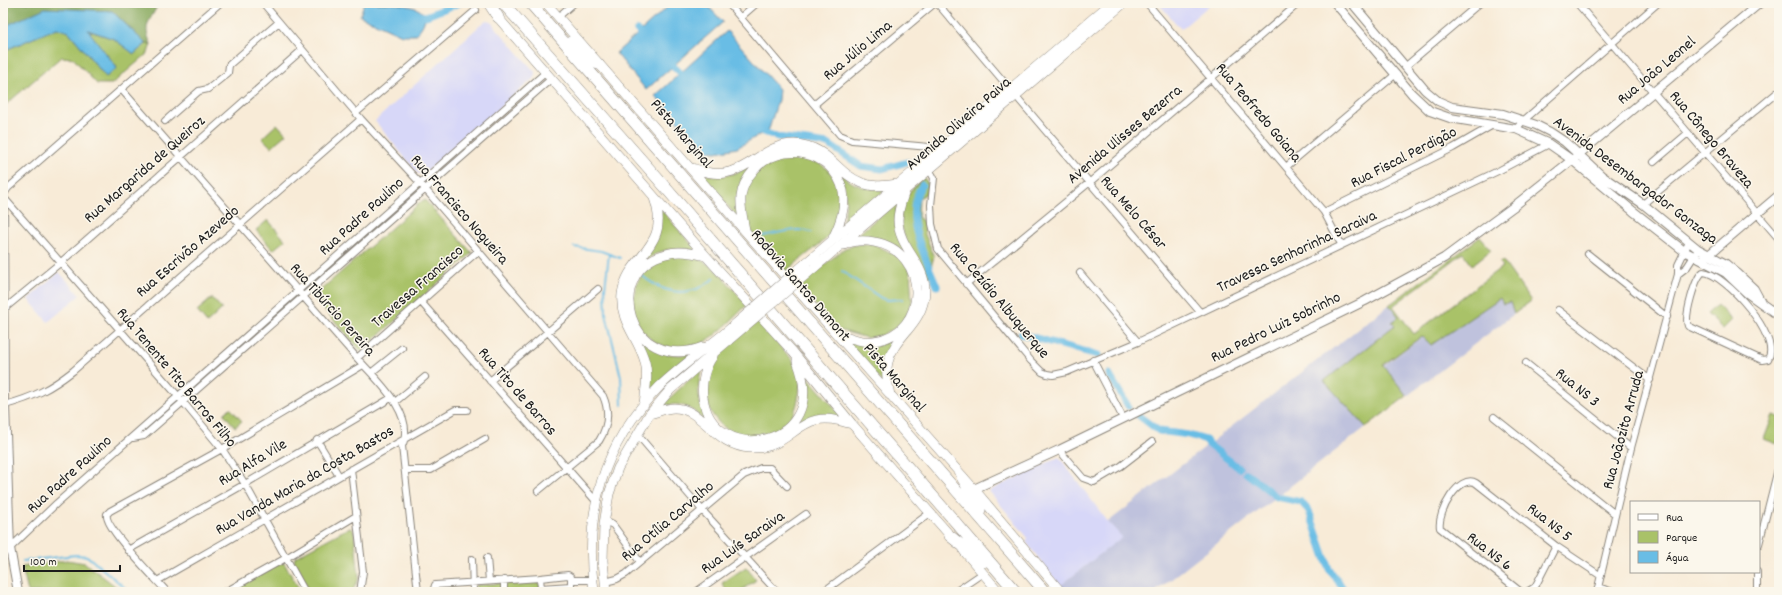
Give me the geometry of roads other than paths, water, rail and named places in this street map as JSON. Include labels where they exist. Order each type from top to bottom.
[{"type":"highway","points":[[489,3],[498,17]]},
{"type":"highway","points":[[503,3],[658,178],[1016,592]]},
{"type":"highway","name":"Rodovia Santos Dumont","points":[[530,3],[1045,592]]},
{"type":"highway","points":[[549,26],[598,64]]},
{"type":"highway","points":[[962,477],[985,522]]},
{"type":"highway","points":[[950,536],[1005,580]]},
{"type":"main road","points":[[485,3],[706,256],[793,352],[852,424],[999,592]]},
{"type":"main road","name":"Pista Marginal","points":[[546,3],[598,64],[692,168],[745,231],[974,489],[1061,592]]},
{"type":"main road","name":"Avenida Oliveira Paiva","points":[[810,265],[831,241],[902,187],[929,169],[1111,3]]},
{"type":"main road","name":"Avenida Oliveira Paiva","points":[[810,265],[833,252],[902,187],[940,148],[1124,3]]},
{"type":"main road","points":[[692,168],[709,173],[724,173],[743,166],[770,149],[795,144],[822,151],[849,176],[862,183],[879,186],[902,187],[899,228],[902,239],[920,269],[924,291],[917,318],[896,344],[890,357],[887,371],[890,395]]},
{"type":"main road","points":[[745,231],[741,205],[744,184],[757,166],[765,160],[781,154],[796,152],[810,154],[819,159],[830,168],[840,183],[843,195],[843,213],[831,241]]},
{"type":"main road","points":[[644,405],[646,367],[642,352],[625,321],[622,299],[628,276],[650,247],[656,232],[659,213],[652,193]]},
{"type":"main road","points":[[833,252],[853,242],[868,241],[885,244],[899,252],[909,264],[914,274],[917,294],[914,308],[909,319],[902,328],[890,336],[874,341],[863,341],[834,332]]},
{"type":"main road","points":[[706,256],[675,252],[665,254],[648,262],[633,282],[630,291],[629,308],[633,322],[640,333],[657,347],[680,353],[714,347]]},
{"type":"main road","points":[[606,592],[603,561],[604,524],[609,494],[618,468],[637,434],[649,415],[670,390],[714,347],[810,265]]},
{"type":"main road","points":[[594,592],[592,580],[591,538],[595,500],[602,474],[612,452],[624,432],[660,386],[714,347]]},
{"type":"main road","points":[[714,347],[702,388],[704,405],[709,417],[720,428],[733,437],[749,441],[767,439],[783,432],[800,411],[804,397],[803,376],[793,352]]},
{"type":"main road","points":[[649,415],[674,408],[688,411],[726,441],[738,446],[751,448],[775,444],[815,420],[832,419],[852,424]]},
{"type":"street","points":[[205,15],[211,3]]},
{"type":"street","points":[[18,592],[10,548],[4,406],[4,198],[8,188],[220,3]]},
{"type":"street","points":[[165,121],[199,91],[208,89],[223,77],[229,71],[230,65],[278,21],[263,3]]},
{"type":"street","points":[[558,17],[574,3]]},
{"type":"street","points":[[728,3],[840,135],[848,139],[940,148]]},
{"type":"street","points":[[741,17],[756,3]]},
{"type":"street","name":"Rua Melo César","points":[[936,3],[1200,312]]},
{"type":"street","name":"Rua Júlio Lima","points":[[815,104],[936,3]]},
{"type":"street","name":"Rua Teofredo Goiana","points":[[1147,3],[1324,212],[1341,244]]},
{"type":"street","name":"Avenida Ulisses Bezerra","points":[[966,284],[1090,182],[1299,3]]},
{"type":"street","name":"Avenida Desembargador Gonzaga","points":[[1335,3],[1412,94],[1430,111],[1457,119],[1494,124],[1516,129],[1549,144],[1572,160],[1684,251],[1696,253],[1737,273],[1754,289],[1762,304],[1779,316]]},
{"type":"street","name":"Avenida Desembargador Gonzaga","points":[[1352,3],[1425,90],[1438,101],[1452,107],[1495,113],[1523,121],[1550,132],[1579,154],[1602,176],[1643,204],[1689,242],[1696,253]]},
{"type":"street","points":[[1406,66],[1480,3]]},
{"type":"street","name":"Rua Cônego Braveza","points":[[1577,3],[1779,239]]},
{"type":"street","points":[[1516,129],[1523,121],[1658,3]]},
{"type":"street","name":"Rua João Leonel","points":[[1572,160],[1760,3]]},
{"type":"street","points":[[356,113],[476,10]]},
{"type":"street","name":"Rua Francisco Nogueira","points":[[278,21],[361,119],[420,183],[603,396],[606,406],[607,422],[599,441],[567,468]]},
{"type":"street","name":"Rua Margarida de Queiroz","points":[[4,309],[60,263],[182,157],[302,50]]},
{"type":"street","points":[[1286,167],[1396,74]]},
{"type":"street","name":"Rua Padre Paulino","points":[[10,548],[57,503],[371,228],[420,183],[549,76]]},
{"type":"street","name":"Rua Padre Paulino","points":[[131,438],[144,436],[357,251],[549,76]]},
{"type":"street","name":"Rua Tibúrcio Pereira","points":[[122,90],[363,365],[372,372],[393,400],[403,424],[406,438],[402,446],[418,592]]},
{"type":"street","points":[[1643,204],[1779,91]]},
{"type":"street","name":"Rua Escrivão Azevedo","points":[[4,406],[28,399],[49,388],[82,364],[119,329],[361,119]]},
{"type":"street","name":"Rua Fiscal Perdigão","points":[[1324,212],[1453,148],[1494,124]]},
{"type":"street","points":[[1654,162],[1688,133]]},
{"type":"street","name":"Travessa Senhorinha Saraiva","points":[[1138,342],[1341,244],[1356,239],[1500,170],[1549,144]]},
{"type":"street","name":"Rua Pedro Luiz Sobrinho","points":[[974,489],[1059,450],[1365,301],[1417,273],[1452,252],[1572,160]]},
{"type":"street","name":"Rua Cezídio Albuquerque","points":[[929,169],[934,178],[931,205],[933,235],[942,256],[1042,372],[1053,375],[1060,374],[1138,342]]},
{"type":"street","points":[[1706,258],[1779,195]]},
{"type":"street","name":"Rua Tenente Tito Barros Filho","points":[[4,198],[178,396],[222,449],[245,484],[306,592]]},
{"type":"street","points":[[371,228],[376,234]]},
{"type":"street","name":"Rua Joãozito Arruda","points":[[1598,589],[1631,448],[1678,274],[1678,265],[1689,242]]},
{"type":"street","points":[[351,245],[357,251]]},
{"type":"street","name":"Travessa Francisco","points":[[357,358],[478,251]]},
{"type":"street","name":"Rua Joãozito Arruda","points":[[1678,274],[1687,267],[1696,253]]},
{"type":"street","points":[[1588,254],[1667,317]]},
{"type":"street","points":[[1703,272],[1723,281],[1760,322],[1770,348],[1769,358],[1762,360],[1688,326],[1687,315],[1696,281],[1699,274],[1703,272]]},
{"type":"street","points":[[1080,273],[1138,342]]},
{"type":"street","points":[[490,381],[598,289]]},
{"type":"street","name":"Rua Tito de Barros","points":[[421,302],[595,500]]},
{"type":"street","points":[[1558,310],[1650,380]]},
{"type":"street","points":[[268,318],[273,324]]},
{"type":"street","points":[[372,372],[402,348]]},
{"type":"street","points":[[1093,360],[1122,418]]},
{"type":"street","name":"Rua NS 3","points":[[1526,363],[1631,448]]},
{"type":"street","points":[[167,592],[128,550],[107,521],[107,514],[222,449],[363,365]]},
{"type":"street","name":"Rua Alfa Vile","points":[[128,550],[245,484],[317,440],[393,400],[425,378]]},
{"type":"street","name":"Rua Vanda Maria da Costa Bastos","points":[[157,581],[454,410],[467,410]]},
{"type":"street","points":[[1494,417],[1615,514]]},
{"type":"street","points":[[637,434],[702,510],[777,592]]},
{"type":"street","points":[[317,440],[340,476]]},
{"type":"street","points":[[405,470],[431,470],[485,440]]},
{"type":"street","points":[[1059,450],[1083,478],[1094,482],[1121,466],[1152,442]]},
{"type":"street","points":[[1760,540],[1779,466]]},
{"type":"street","points":[[538,491],[567,468]]},
{"type":"street","name":"Rua Otília Carvalho","points":[[605,582],[626,574],[744,475],[760,468],[770,468],[787,486]]},
{"type":"street","points":[[351,469],[362,572],[360,592]]},
{"type":"street","name":"Rua NS 6","points":[[1483,488],[1472,480],[1460,485],[1442,513],[1439,524],[1442,531],[1521,592]]},
{"type":"street","name":"Rua NS 5","points":[[1483,488],[1556,546],[1601,576]]},
{"type":"street","points":[[824,592],[930,513]]},
{"type":"street","name":"Rua Luís Saraiva","points":[[696,592],[806,514]]},
{"type":"street","points":[[225,592],[286,558],[356,516]]},
{"type":"street","points":[[604,524],[609,523],[613,525],[640,562]]},
{"type":"street","points":[[1527,592],[1535,588],[1556,546]]},
{"type":"street","points":[[487,558],[489,581]]},
{"type":"street","points":[[472,559],[474,592]]},
{"type":"street","points":[[955,592],[983,573]]},
{"type":"street","points":[[1757,573],[1757,592]]},
{"type":"street","points":[[433,592],[435,585],[568,575],[572,580]]},
{"type":"street","points":[[540,578],[543,589],[570,587],[572,580]]},
{"type":"street","points":[[502,592],[504,590],[504,580]]},
{"type":"street","points":[[572,580],[592,580]]},
{"type":"street","points":[[1598,589],[1613,592]]},
{"type":"water","points":[[364,3],[398,4],[410,6],[419,10],[424,15],[423,24],[415,35],[402,35],[360,16]]},
{"type":"water","points":[[672,3],[705,3],[723,22],[646,90],[616,53]]},
{"type":"water","points":[[45,8],[112,11],[146,44],[134,54],[114,39],[88,30],[117,68],[106,77],[69,32],[57,28],[3,51],[3,27]]},
{"type":"water","points":[[727,31],[779,89],[778,100],[769,129],[737,148],[716,152],[703,150],[655,96]]},
{"type":"waterway","points":[[416,15],[426,16],[459,3]]},
{"type":"waterway","points":[[637,30],[646,38]]},
{"type":"waterway","points":[[667,60],[687,79]]},
{"type":"waterway","points":[[755,129],[778,137],[828,144],[861,166],[882,169],[907,162]]},
{"type":"waterway","points":[[922,185],[916,197],[914,222],[921,249],[937,286]]},
{"type":"waterway","points":[[763,236],[793,230],[811,232]]},
{"type":"waterway","points":[[574,247],[601,251],[620,258]]},
{"type":"waterway","points":[[609,254],[605,288],[606,314],[621,377],[622,405]]},
{"type":"waterway","points":[[842,271],[881,298],[888,300],[903,299]]},
{"type":"waterway","points":[[641,275],[659,287],[679,292],[686,292],[696,289],[715,278]]},
{"type":"waterway","points":[[1021,334],[1098,355]]},
{"type":"waterway","points":[[1109,374],[1128,406]]},
{"type":"waterway","points":[[1139,416],[1159,431],[1189,435],[1206,440],[1208,444],[1239,468]]},
{"type":"waterway","points":[[1246,473],[1277,497],[1301,502],[1309,511],[1329,569],[1346,592]]},
{"type":"waterway","points":[[23,561],[76,555],[87,556],[130,592]]}]
